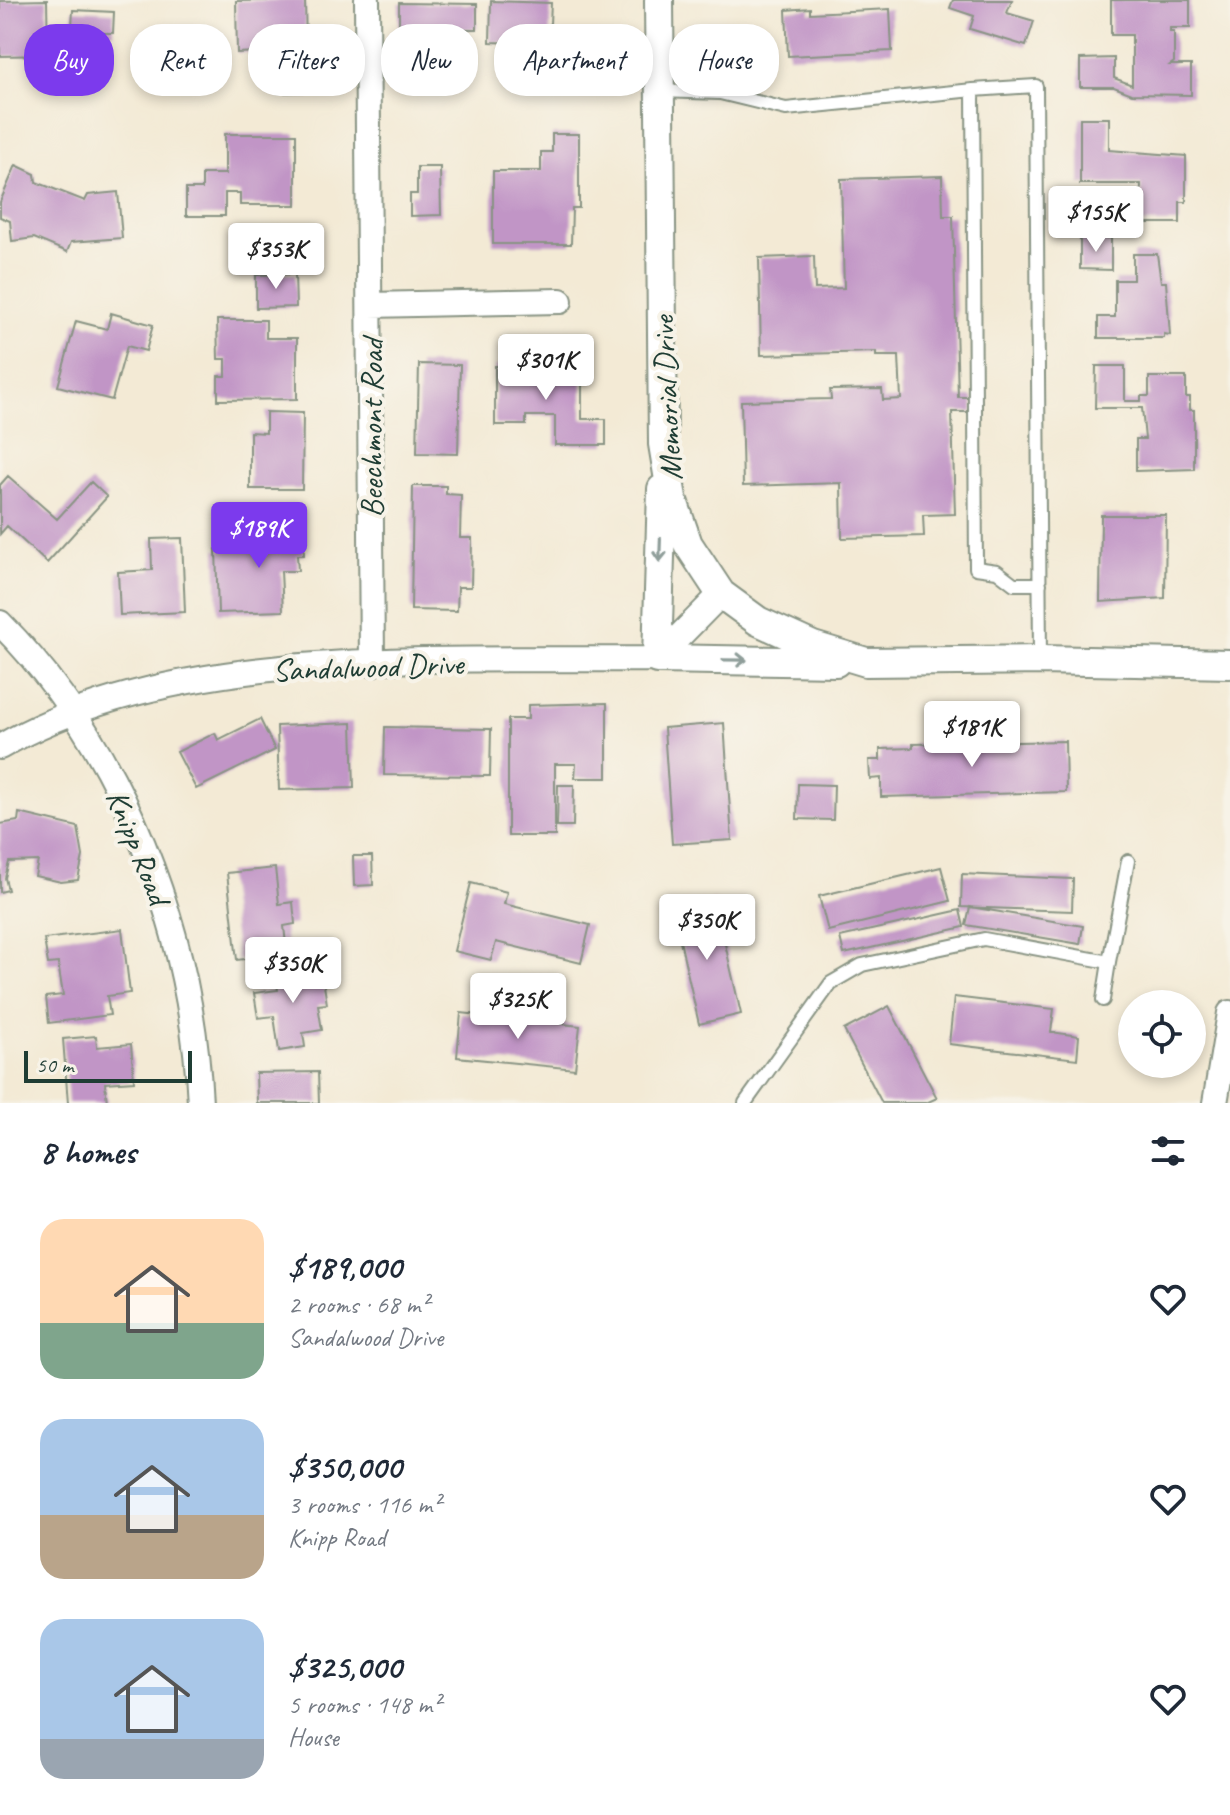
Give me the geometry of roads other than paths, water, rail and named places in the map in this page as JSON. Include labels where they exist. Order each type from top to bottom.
[{"type":"street","name":"Beechmont Road","points":[[367,0],[372,664]]},
{"type":"street","name":"Memorial Drive","points":[[659,0],[663,444],[672,498],[688,544],[721,594],[758,621],[813,646],[866,662],[1040,660],[1230,664]]},
{"type":"street","points":[[370,305],[560,301]]},
{"type":"street","points":[[657,659],[663,444]]},
{"type":"street","points":[[657,659],[721,594]]},
{"type":"street","name":"Knipp Road","points":[[0,623],[73,712],[132,817],[181,960],[200,1103]]},
{"type":"street","points":[[657,659],[866,662]]},
{"type":"street","name":"Sandalwood Drive","points":[[0,747],[73,712],[144,690],[274,669],[372,664],[657,659]]},
{"type":"street","points":[[1215,1103],[1230,1013]]},
{"type":"lane","points":[[660,91],[720,93],[786,109],[1036,86],[1040,660]]},
{"type":"lane","points":[[973,90],[976,568],[997,571],[1014,584],[1040,584]]},
{"type":"lane","points":[[1103,1000],[1128,861]]},
{"type":"lane","points":[[745,1103],[831,983],[862,965],[984,939],[1109,962]]}]
